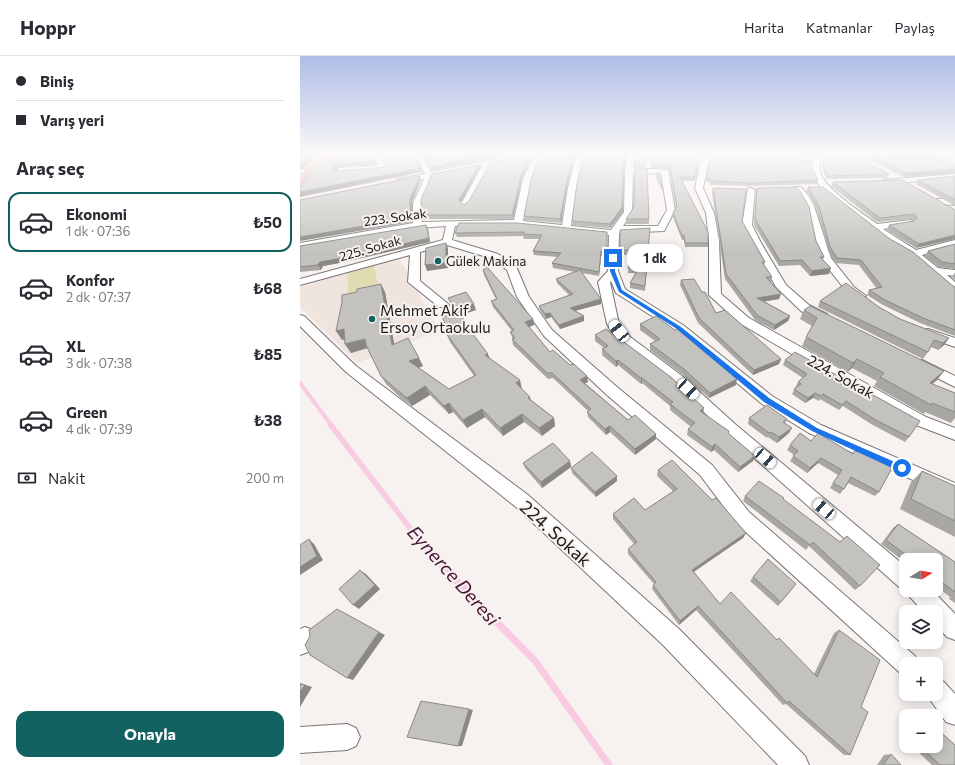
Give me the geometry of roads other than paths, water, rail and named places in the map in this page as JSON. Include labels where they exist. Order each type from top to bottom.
[{"type":"street","points":[[418,226],[417,203],[424,187]]},
{"type":"street","points":[[466,204],[475,187]]},
{"type":"street","points":[[518,223],[524,187]]},
{"type":"street","points":[[566,228],[572,187]]},
{"type":"street","points":[[629,187],[628,212],[615,231],[613,271],[620,291],[679,328],[767,400],[815,429],[955,491]]},
{"type":"street","name":"223. Sokak","points":[[300,246],[418,226],[451,223],[518,223],[615,231],[661,229],[671,210],[667,187]]},
{"type":"street","name":"224. Sokak","points":[[702,187],[710,214],[714,240],[715,295],[745,321],[921,421],[955,434]]},
{"type":"street","points":[[818,187],[794,189],[808,200],[826,259],[850,289],[869,302]]},
{"type":"street","points":[[819,187],[892,240],[915,254],[955,288]]},
{"type":"street","points":[[912,187],[917,190]]},
{"type":"street","points":[[752,189],[747,225],[782,287],[804,308],[831,321]]},
{"type":"street","points":[[955,202],[934,200],[955,212]]},
{"type":"street","points":[[875,227],[908,222]]},
{"type":"street","points":[[451,223],[447,242],[494,256],[512,268],[523,297],[548,333],[612,391],[706,470],[743,518],[899,657]]},
{"type":"street","name":"225. Sokak","points":[[300,282],[447,242]]},
{"type":"street","points":[[915,254],[955,243]]},
{"type":"street","points":[[415,250],[414,282],[443,305]]},
{"type":"street","points":[[613,271],[604,282],[613,324],[624,339],[677,379],[730,428],[899,574]]},
{"type":"street","points":[[934,271],[955,273]]},
{"type":"street","name":"224. Sokak","points":[[300,320],[351,369],[522,501],[671,637],[796,765]]},
{"type":"street","points":[[915,327],[955,343]]},
{"type":"street","points":[[910,359],[955,382]]},
{"type":"street","points":[[924,597],[955,630]]},
{"type":"street","points":[[943,698],[955,713]]},
{"type":"street","points":[[300,740],[347,737]]},
{"type":"waterway","name":"Eynerce Deresi","points":[[300,383],[331,425]]},
{"type":"waterway","name":"Eynerce Deresi","points":[[330,424],[429,553],[448,572]]},
{"type":"waterway","name":"Eynerce Deresi","points":[[448,572],[536,662],[609,765]]},
{"type":"place","name":"Gülek Makina","points":[[438,261]]},
{"type":"place","name":"Mehmet Akif Ersoy Ortaokulu","points":[[372,319]]}]
